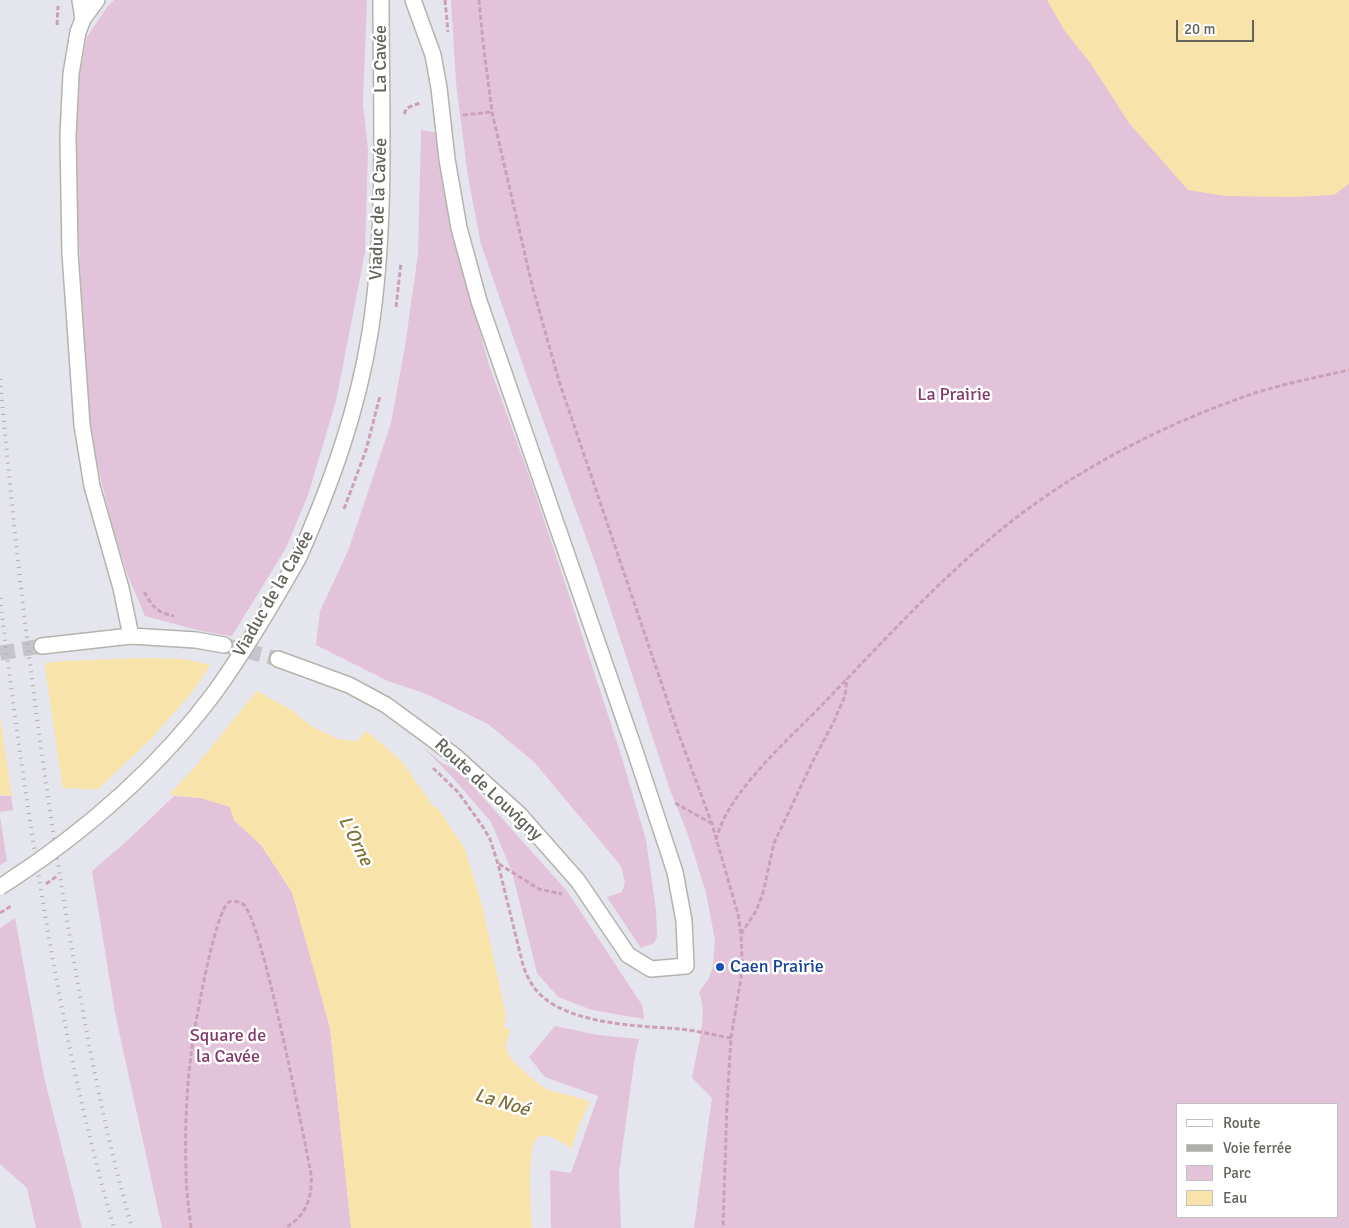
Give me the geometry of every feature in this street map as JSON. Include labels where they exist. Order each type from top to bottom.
[{"type":"main road","points":[[80,0],[82,19],[74,48],[68,136],[70,252],[82,425],[92,486],[121,588],[131,636]]},
{"type":"main road","points":[[82,19],[97,0]]},
{"type":"main road","name":"La Cavée","points":[[381,0],[382,118]]},
{"type":"main road","name":"Route de Louvigny","points":[[278,659],[348,685],[386,705],[456,757],[519,814],[578,881],[628,955],[651,969],[686,966],[684,921],[675,872],[629,732],[480,301],[459,228],[447,159],[439,88],[432,55],[414,0]]},
{"type":"main road","name":"Viaduc de la Cavée","points":[[0,887],[40,861],[79,831],[130,786],[170,745],[214,692],[238,659],[299,557],[332,478],[360,384],[370,334],[380,237],[382,118]]},
{"type":"main road","points":[[42,646],[131,636],[196,640],[224,645]]},
{"type":"path","points":[[479,0],[492,112],[532,285],[560,380],[678,732],[712,824],[731,886],[741,934],[740,978],[732,1038],[725,1128],[723,1228]]},
{"type":"path","points":[[459,115],[492,112]]},
{"type":"path","points":[[716,841],[724,816],[744,788],[773,755],[847,678],[968,558],[992,537],[1043,499],[1106,458],[1150,436],[1241,398],[1288,384],[1349,370]]},
{"type":"path","points":[[140,587],[154,609],[162,614],[182,617]]},
{"type":"path","points":[[741,934],[756,910],[763,893],[774,843],[845,696],[847,678]]},
{"type":"path","points":[[429,764],[458,792],[476,815],[490,840],[498,864],[523,965],[527,976],[543,998],[563,1009],[613,1023],[675,1029],[732,1038]]},
{"type":"path","points":[[498,864],[539,889],[590,900]]},
{"type":"path","points":[[191,1228],[186,1173],[191,1054],[216,927],[226,904],[235,901],[244,904],[249,913],[266,968],[311,1174],[312,1187],[304,1212],[296,1222],[285,1228]]},
{"type":"green space","points":[[114,0],[367,0],[363,103],[368,150],[365,252],[336,401],[308,495],[286,548],[232,636],[201,631],[145,616],[128,576],[112,525],[94,451],[86,383],[77,204],[76,92],[87,37],[107,7]]},
{"type":"green space","name":"La Prairie","points":[[451,0],[1349,0],[1349,1228],[694,1228],[712,1098],[692,1078],[699,1046],[703,1011],[699,992],[708,980],[713,967],[715,940],[706,893],[596,565],[481,244],[468,177],[456,83]]},
{"type":"green space","points":[[421,130],[437,133],[451,226],[489,365],[531,481],[568,592],[622,758],[646,840],[656,910],[657,937],[654,943],[641,948],[607,897],[622,892],[625,883],[621,866],[534,762],[488,724],[424,693],[388,681],[316,645],[320,611],[348,551],[391,423],[405,346],[418,254]]},
{"type":"green space","points":[[423,747],[442,763],[456,770],[472,785],[567,891],[642,1005],[644,1019],[592,1010],[558,997],[537,973],[512,872],[491,822]]},
{"type":"green space","points":[[0,796],[11,796],[13,810],[0,812]]},
{"type":"green space","name":"Square de la Cavée","points":[[174,796],[201,798],[231,807],[234,820],[261,845],[292,892],[330,1028],[351,1228],[162,1228],[115,1013],[92,871]]},
{"type":"green space","points":[[0,817],[7,861],[0,865]]},
{"type":"green space","points":[[15,918],[44,1077],[82,1228],[36,1228],[27,1188],[0,1164],[0,928]]},
{"type":"green space","points":[[555,1026],[598,1035],[639,1039],[619,1173],[621,1228],[551,1228],[550,1170],[571,1173],[598,1096],[545,1077],[529,1057]]},
{"type":"water","points":[[1047,0],[1349,0],[1349,184],[1334,195],[1294,197],[1226,196],[1188,190],[1129,123],[1091,64],[1064,30]]},
{"type":"water","points":[[143,658],[184,659],[211,665],[293,711],[311,726],[338,739],[357,741],[366,731],[401,760],[432,805],[439,810],[465,849],[483,909],[506,1016],[504,1027],[511,1030],[505,1046],[509,1056],[523,1071],[548,1090],[590,1102],[579,1125],[572,1148],[544,1135],[535,1141],[530,1164],[532,1228],[351,1228],[330,1028],[292,892],[261,845],[234,820],[230,807],[201,798],[132,791],[63,788],[11,796],[0,795],[0,669],[64,661]]},
{"type":"pier","points":[[44,661],[63,791],[12,799],[0,716],[0,667]]},
{"type":"pier","points":[[212,663],[250,678],[259,688],[196,766],[166,798],[131,793],[95,792],[151,739],[193,691]]},
{"type":"tunnel","points":[[224,645],[278,659]]},
{"type":"tunnel","points":[[0,653],[42,646]]},
{"type":"railway","points":[[0,379],[24,616],[56,851],[98,1088],[132,1228]]},
{"type":"railway","points":[[0,598],[25,788],[57,984],[83,1107],[114,1228]]},
{"type":"place","name":"Caen Prairie","points":[[720,967]]},
{"type":"water label","name":"L'Orne","points":[[355,841]]},
{"type":"water label","name":"La Noé","points":[[502,1103]]}]
